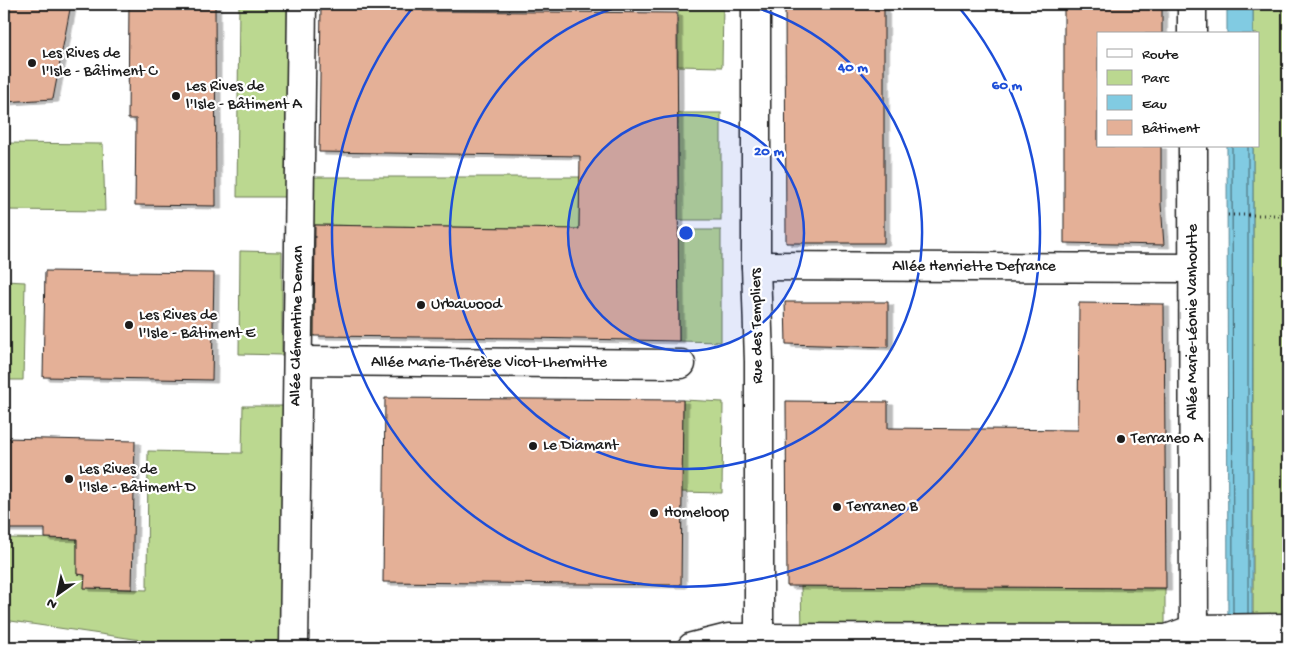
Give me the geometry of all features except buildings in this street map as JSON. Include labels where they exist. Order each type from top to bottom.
[{"type":"street","name":"Allée Clémentine Deman","points":[[294,647],[302,4]]},
{"type":"street","name":"Rue des Templiers","points":[[756,4],[759,643]]},
{"type":"street","points":[[1192,4],[1192,32]]},
{"type":"street","name":"Allée Marie-Léonie Vanhoutte","points":[[1193,148],[1194,638]]},
{"type":"street","name":"Allée Henriette Defrance","points":[[756,266],[1192,268]]},
{"type":"street","name":"Allée Marie-Thérèse Vicot-Lhermitte","points":[[298,361],[680,364]]},
{"type":"street","points":[[692,647],[728,638],[759,643],[1168,639],[1194,638],[1240,629],[1288,628]]},
{"type":"path","points":[[1227,215],[1288,215]]},
{"type":"green space","points":[[239,4],[288,4],[286,197],[237,197]]},
{"type":"green space","points":[[678,4],[723,4],[722,67],[678,66]]},
{"type":"green space","points":[[1253,4],[1288,4],[1288,615],[1253,615],[1253,148],[1260,148],[1260,32],[1253,32]]},
{"type":"green space","points":[[678,113],[721,113],[721,220],[678,220]]},
{"type":"green space","points":[[4,143],[103,144],[105,211],[4,210]]},
{"type":"green space","points":[[307,177],[580,177],[578,273],[529,228],[314,225],[314,336],[306,337]]},
{"type":"green space","points":[[678,230],[721,230],[721,342],[679,341]]},
{"type":"green space","points":[[240,251],[282,252],[282,355],[239,354]]},
{"type":"green space","points":[[4,281],[25,282],[23,380],[4,380]]},
{"type":"green space","points":[[683,400],[723,402],[722,493],[681,492]]},
{"type":"green space","points":[[243,406],[284,406],[282,642],[148,641],[4,620],[4,538],[77,539],[77,574],[85,575],[84,588],[147,590],[148,451],[242,453]]},
{"type":"green space","points":[[801,586],[1165,588],[1165,632],[802,631]]},
{"type":"water","points":[[1227,4],[1253,4],[1253,32],[1227,32]]},
{"type":"water","points":[[1227,148],[1253,148],[1252,647],[1228,647]]},
{"type":"place","name":"Les Rives de l'Isle - Bâtiment C","points":[[32,63]]},
{"type":"place","name":"Les Rives de l'Isle - Bâtiment A","points":[[176,96]]},
{"type":"place","name":"Urbawood","points":[[421,305]]},
{"type":"place","name":"Les Rives de l'Isle - Bâtiment E","points":[[129,325]]},
{"type":"place","name":"Terraneo A","points":[[1121,439]]},
{"type":"place","name":"Le Diamant","points":[[533,446]]},
{"type":"place","name":"Les Rives de l'Isle - Bâtiment D","points":[[69,479]]},
{"type":"place","name":"Terraneo B","points":[[837,507]]},
{"type":"place","name":"Homeloop","points":[[654,513]]}]
